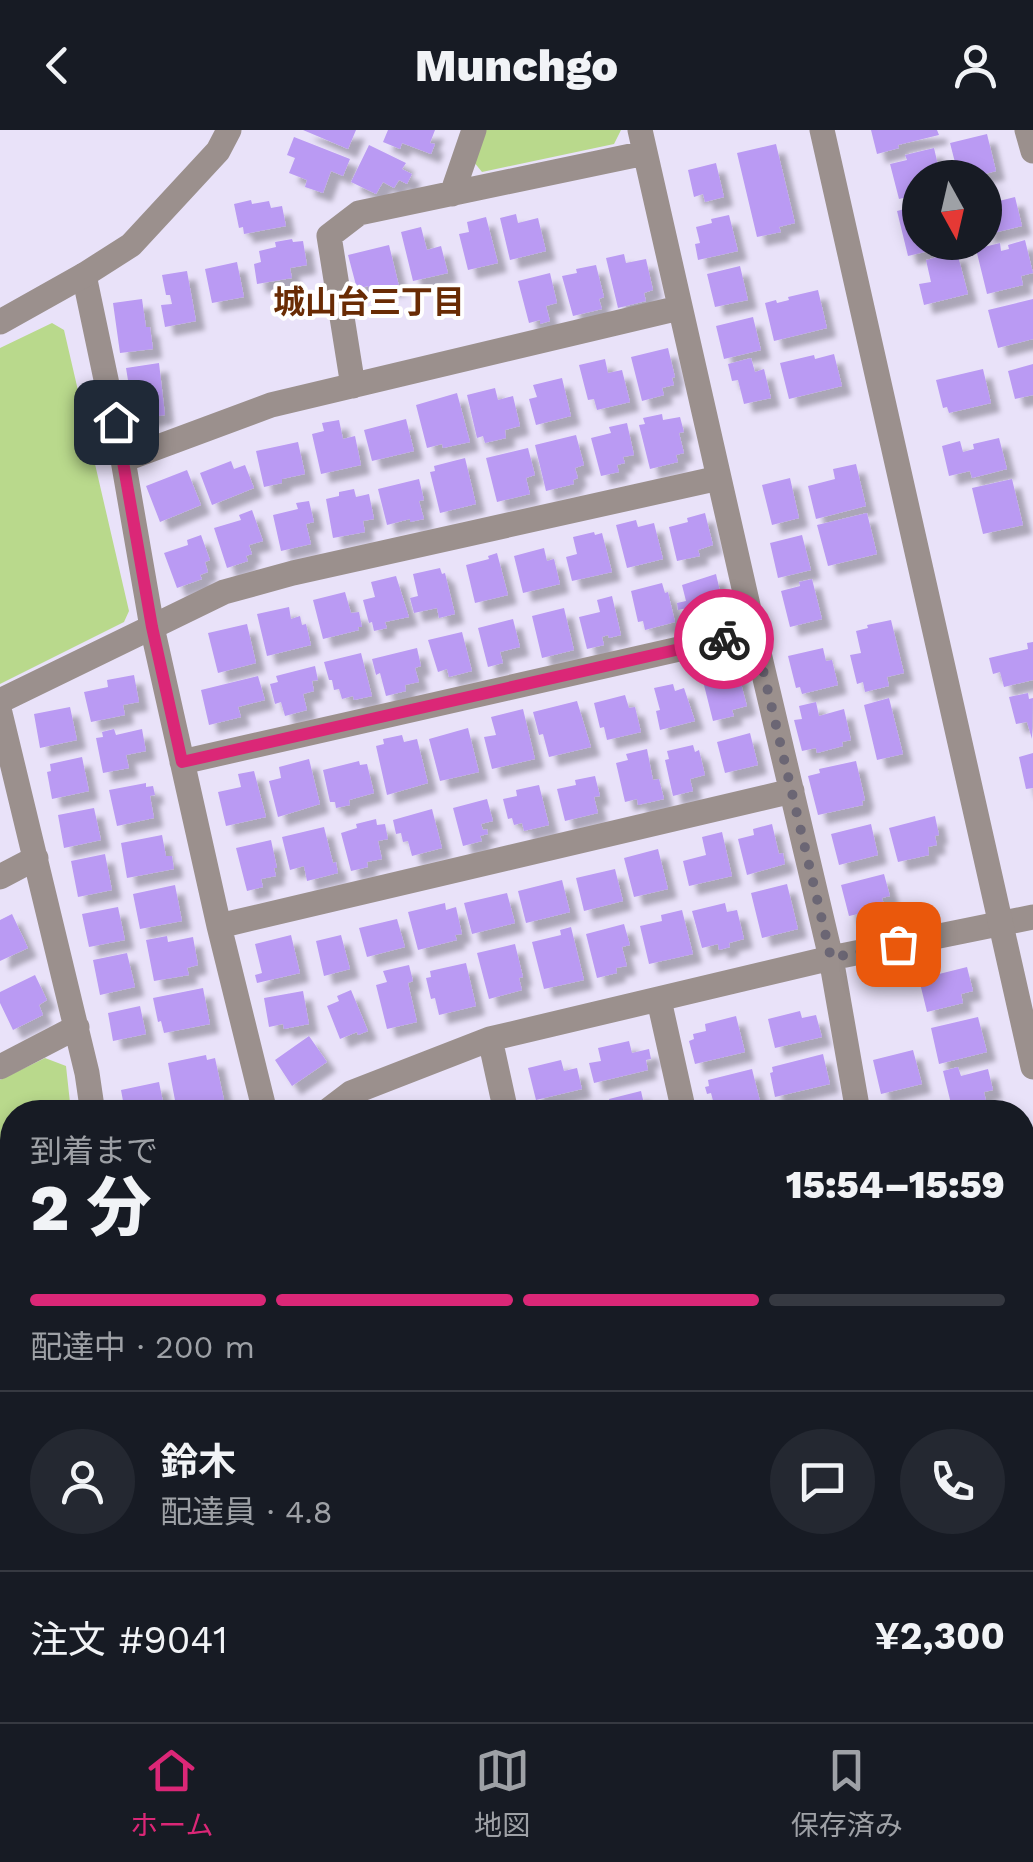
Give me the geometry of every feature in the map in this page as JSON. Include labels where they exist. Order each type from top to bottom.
[{"type":"street","points":[[0,322],[131,245],[218,151],[228,130]]},
{"type":"street","points":[[452,194],[474,130]]},
{"type":"street","points":[[822,130],[1033,1068]]},
{"type":"street","points":[[1027,130],[1033,151]]},
{"type":"street","points":[[353,386],[329,236],[359,213],[452,194],[642,142],[831,958],[856,1100]]},
{"type":"street","points":[[84,275],[124,460],[152,627],[261,1100]]},
{"type":"street","points":[[124,460],[271,406],[679,308]]},
{"type":"street","points":[[0,701],[224,592],[293,573],[719,478]]},
{"type":"street","points":[[182,762],[754,632]]},
{"type":"street","points":[[0,713],[77,1027],[91,1100]]},
{"type":"street","points":[[220,926],[792,791]]},
{"type":"street","points":[[0,877],[36,858]]},
{"type":"street","points":[[342,1100],[490,1039],[831,958],[1033,918]]},
{"type":"street","points":[[659,1000],[681,1100]]},
{"type":"street","points":[[0,1066],[77,1027]]},
{"type":"street","points":[[490,1039],[503,1100]]},
{"type":"green space","points":[[474,130],[621,130],[614,144],[482,172],[465,151]]},
{"type":"green space","points":[[52,323],[64,330],[129,611],[124,622],[0,684],[0,348]]},
{"type":"green space","points":[[45,1058],[66,1066],[70,1100],[0,1100],[0,1080]]},
{"type":"building","points":[[303,130],[356,130],[348,149]]},
{"type":"building","points":[[388,130],[435,130],[431,154],[402,143],[400,149],[383,142]]},
{"type":"building","points":[[871,130],[937,130],[939,135],[877,154]]},
{"type":"building","points":[[987,134],[993,160],[954,160],[950,143]]},
{"type":"building","points":[[294,137],[350,159],[343,176],[331,171],[323,193],[305,187],[307,180],[289,173],[295,158],[287,155]]},
{"type":"building","points":[[776,144],[795,223],[779,227],[781,232],[757,237],[737,153]]},
{"type":"building","points":[[369,145],[406,163],[402,169],[412,174],[407,184],[399,180],[394,188],[383,182],[376,194],[351,182]]},
{"type":"building","points":[[934,148],[937,160],[907,160],[905,155]]},
{"type":"building","points":[[902,161],[902,198],[899,199],[890,164]]},
{"type":"building","points":[[716,163],[724,197],[705,202],[703,194],[694,197],[688,170]]},
{"type":"building","points":[[1015,197],[1022,226],[1002,231],[1002,200]]},
{"type":"building","points":[[251,200],[252,204],[269,201],[271,208],[282,206],[286,226],[244,234],[234,204]]},
{"type":"building","points":[[516,214],[518,223],[538,218],[546,251],[510,260],[500,218]]},
{"type":"building","points":[[729,215],[738,251],[698,260],[695,244],[700,243],[696,227]]},
{"type":"building","points":[[486,217],[498,263],[468,270],[459,234],[469,232],[467,222]]},
{"type":"building","points":[[421,227],[427,250],[441,246],[448,273],[413,281],[401,232]]},
{"type":"building","points":[[292,239],[303,241],[307,265],[290,268],[292,278],[257,284],[254,264],[261,262],[259,251]]},
{"type":"building","points":[[1025,240],[1033,273],[1021,276],[1023,285],[987,294],[979,260],[1002,260],[1002,251],[1009,249],[1008,245]]},
{"type":"building","points":[[389,245],[399,286],[370,293],[368,286],[357,289],[348,255]]},
{"type":"building","points":[[624,254],[626,263],[646,259],[653,290],[644,293],[646,301],[618,308],[606,258]]},
{"type":"building","points":[[926,260],[959,260],[968,294],[924,305],[919,284],[931,282]]},
{"type":"building","points":[[237,262],[244,297],[212,303],[205,269]]},
{"type":"building","points":[[596,265],[604,297],[599,299],[602,309],[573,316],[562,276]]},
{"type":"building","points":[[740,266],[748,300],[715,307],[707,274]]},
{"type":"building","points":[[187,271],[196,321],[165,327],[161,305],[172,304],[162,275]]},
{"type":"building","points":[[550,273],[557,303],[546,306],[550,321],[529,323],[518,281]]},
{"type":"building","points":[[818,290],[827,328],[774,341],[765,303]]},
{"type":"building","points":[[142,299],[153,349],[120,353],[113,303]]},
{"type":"building","points":[[1033,299],[1033,339],[998,348],[988,310]]},
{"type":"building","points":[[753,317],[761,350],[724,359],[716,326]]},
{"type":"building","points":[[668,348],[674,385],[662,388],[664,395],[642,401],[631,357]]},
{"type":"building","points":[[834,354],[842,386],[789,399],[780,363]]},
{"type":"building","points":[[751,358],[755,372],[764,369],[771,398],[744,404],[738,380],[732,381],[728,364]]},
{"type":"building","points":[[605,359],[608,373],[622,370],[630,402],[597,410],[594,399],[588,400],[579,365]]},
{"type":"building","points":[[159,363],[165,415],[139,419],[138,411],[133,411],[126,368]]},
{"type":"building","points":[[1033,364],[1033,395],[1015,399],[1008,371]]},
{"type":"building","points":[[983,369],[991,403],[949,413],[947,407],[943,408],[936,380]]},
{"type":"building","points":[[562,378],[571,416],[536,425],[529,399],[537,397],[533,385]]},
{"type":"building","points":[[495,388],[498,400],[513,396],[520,426],[505,430],[506,438],[485,443],[483,436],[477,438],[467,395]]},
{"type":"building","points":[[457,393],[470,442],[427,448],[416,405]]},
{"type":"building","points":[[662,414],[663,420],[680,417],[684,453],[676,455],[678,462],[650,469],[639,425],[645,424],[643,418]]},
{"type":"building","points":[[406,419],[414,451],[372,461],[364,430]]},
{"type":"building","points":[[339,420],[343,439],[355,436],[361,465],[321,474],[312,434],[324,431],[322,423]]},
{"type":"building","points":[[627,423],[634,455],[623,457],[625,463],[617,465],[619,472],[601,476],[591,438],[611,433],[609,427]]},
{"type":"building","points":[[576,435],[584,465],[575,468],[578,478],[573,480],[574,484],[546,491],[535,445]]},
{"type":"building","points":[[999,438],[1007,469],[972,478],[970,471],[949,476],[942,446],[960,441],[963,452],[974,449],[973,444]]},
{"type":"building","points":[[298,442],[305,474],[264,487],[256,451]]},
{"type":"building","points":[[528,448],[535,475],[526,478],[530,494],[497,502],[486,458]]},
{"type":"building","points":[[465,458],[476,504],[440,513],[430,472],[435,471],[434,466]]},
{"type":"building","points":[[231,461],[234,469],[245,465],[254,488],[212,505],[200,473]]},
{"type":"building","points":[[856,464],[866,506],[816,519],[808,486],[835,479],[833,469]]},
{"type":"building","points":[[187,470],[201,505],[160,522],[146,486]]},
{"type":"building","points":[[790,478],[799,518],[772,525],[762,485]]},
{"type":"building","points":[[419,479],[424,519],[387,525],[378,489]]},
{"type":"building","points":[[1012,479],[1023,525],[983,534],[972,488]]},
{"type":"building","points":[[354,489],[356,497],[369,494],[374,519],[363,521],[365,532],[333,538],[326,499]]},
{"type":"building","points":[[309,501],[314,522],[306,524],[311,544],[281,551],[273,515],[298,509],[296,503]]},
{"type":"building","points":[[252,510],[263,541],[249,545],[252,554],[246,556],[248,561],[227,568],[214,528],[241,520],[239,515]]},
{"type":"building","points":[[705,513],[713,545],[698,550],[700,556],[677,561],[669,527]]},
{"type":"building","points":[[867,513],[877,554],[828,566],[817,525]]},
{"type":"building","points":[[636,520],[638,527],[654,523],[663,559],[627,568],[616,525]]},
{"type":"building","points":[[602,533],[612,572],[572,581],[566,557],[577,554],[573,537]]},
{"type":"building","points":[[201,535],[210,560],[205,562],[208,572],[200,575],[202,579],[177,588],[164,553],[188,545],[187,540]]},
{"type":"building","points":[[802,535],[811,570],[778,578],[770,543]]},
{"type":"building","points":[[544,548],[547,561],[554,559],[560,584],[523,593],[514,556]]},
{"type":"building","points":[[497,553],[508,595],[475,603],[466,565]]},
{"type":"building","points":[[440,568],[445,573],[455,614],[439,618],[437,608],[414,613],[410,598],[418,596],[413,574]]},
{"type":"building","points":[[716,574],[722,600],[706,604],[710,618],[691,622],[688,608],[678,610],[677,603],[686,601],[682,585]]},
{"type":"building","points":[[396,576],[409,617],[385,622],[387,628],[374,631],[363,600],[375,597],[371,582]]},
{"type":"building","points":[[812,579],[822,619],[790,627],[781,591]]},
{"type":"building","points":[[662,583],[675,622],[645,630],[643,621],[638,622],[631,591]]},
{"type":"building","points":[[345,592],[351,613],[359,612],[362,627],[323,639],[313,600]]},
{"type":"building","points":[[612,596],[621,635],[602,637],[604,645],[587,649],[579,617],[600,612],[597,600]]},
{"type":"building","points":[[289,607],[291,619],[300,616],[302,625],[306,624],[311,645],[267,656],[257,614]]},
{"type":"building","points":[[564,608],[574,650],[542,658],[532,616]]},
{"type":"building","points":[[513,619],[520,647],[500,652],[503,663],[488,667],[478,628]]},
{"type":"building","points":[[891,620],[904,673],[887,677],[889,686],[865,692],[863,682],[857,684],[850,655],[861,653],[856,631]]},
{"type":"building","points":[[247,624],[256,663],[218,673],[208,633]]},
{"type":"building","points":[[462,632],[472,671],[449,677],[447,669],[438,672],[428,640]]},
{"type":"building","points":[[1033,642],[1033,680],[1004,687],[1000,672],[993,674],[989,658],[1028,649],[1027,643]]},
{"type":"building","points":[[417,648],[421,666],[415,668],[419,682],[405,685],[406,691],[386,696],[372,659]]},
{"type":"building","points":[[823,648],[826,661],[832,660],[838,685],[802,694],[800,687],[796,688],[788,656]]},
{"type":"building","points":[[361,653],[372,696],[342,699],[339,689],[334,690],[329,680],[324,662]]},
{"type":"building","points":[[315,666],[318,680],[312,681],[314,691],[303,694],[307,710],[285,716],[281,702],[275,704],[270,684],[278,682],[276,676]]},
{"type":"building","points":[[738,672],[747,706],[732,710],[734,716],[713,721],[703,681]]},
{"type":"building","points":[[134,675],[139,702],[123,705],[125,715],[91,722],[84,692],[108,687],[107,680]]},
{"type":"building","points":[[258,676],[265,700],[238,707],[241,717],[209,725],[201,690]]},
{"type":"building","points":[[673,684],[675,691],[684,688],[695,721],[660,730],[654,688]]},
{"type":"building","points":[[1028,693],[1029,699],[1033,698],[1032,739],[1027,722],[1016,724],[1009,697]]},
{"type":"building","points":[[625,695],[629,708],[635,707],[641,732],[607,740],[594,703]]},
{"type":"building","points":[[889,698],[903,754],[877,760],[864,705]]},
{"type":"building","points":[[577,701],[591,747],[549,757],[533,712]]},
{"type":"building","points":[[816,702],[819,716],[844,709],[851,740],[817,753],[816,748],[802,751],[794,720],[802,719],[799,706]]},
{"type":"building","points":[[70,707],[77,740],[40,748],[34,714]]},
{"type":"building","points":[[523,709],[535,759],[492,769],[484,737],[496,735],[491,717]]},
{"type":"building","points":[[468,728],[479,772],[440,781],[429,739]]},
{"type":"building","points":[[114,729],[116,735],[142,729],[146,751],[126,755],[129,768],[103,773],[96,738]]},
{"type":"building","points":[[750,733],[758,765],[725,773],[717,742]]},
{"type":"building","points":[[402,735],[404,742],[417,739],[428,783],[387,795],[376,746],[384,744],[383,739]]},
{"type":"building","points":[[693,745],[695,752],[699,750],[705,775],[690,779],[693,791],[673,796],[665,760],[669,759],[667,751]]},
{"type":"building","points":[[647,749],[653,780],[659,779],[664,799],[638,805],[637,799],[625,802],[616,763],[628,760],[626,754]]},
{"type":"building","points":[[1033,753],[1033,788],[1026,789],[1019,757]]},
{"type":"building","points":[[82,757],[89,791],[52,799],[47,772],[51,771],[50,764]]},
{"type":"building","points":[[309,759],[320,804],[278,817],[269,781],[281,778],[279,767]]},
{"type":"building","points":[[359,761],[360,765],[367,764],[374,793],[336,808],[335,802],[330,802],[323,770]]},
{"type":"building","points":[[856,761],[863,805],[818,815],[808,776],[820,773],[819,769]]},
{"type":"building","points":[[254,771],[266,817],[226,826],[218,792],[241,787],[238,774]]},
{"type":"building","points":[[595,776],[600,796],[594,797],[598,813],[565,821],[557,789]]},
{"type":"building","points":[[146,783],[146,787],[153,786],[155,795],[150,796],[154,818],[117,826],[109,790]]},
{"type":"building","points":[[539,785],[549,825],[524,831],[522,823],[514,825],[512,818],[508,819],[503,799],[517,796],[516,790]]},
{"type":"building","points":[[487,799],[493,821],[481,824],[488,834],[480,836],[482,841],[463,846],[453,808]]},
{"type":"building","points":[[94,808],[101,840],[64,848],[58,815]]},
{"type":"building","points":[[432,809],[442,848],[412,856],[408,841],[403,842],[401,833],[396,834],[393,820]]},
{"type":"building","points":[[935,816],[939,835],[935,836],[937,845],[928,847],[929,855],[898,862],[889,828]]},
{"type":"building","points":[[376,819],[377,825],[385,824],[388,839],[378,841],[382,859],[351,871],[341,833]]},
{"type":"building","points":[[772,824],[785,864],[747,875],[738,839],[754,835],[753,829]]},
{"type":"building","points":[[871,824],[878,855],[839,865],[831,834]]},
{"type":"building","points":[[324,827],[338,873],[307,881],[304,866],[290,870],[282,837]]},
{"type":"building","points":[[722,832],[732,876],[689,886],[683,861],[706,855],[702,837]]},
{"type":"building","points":[[162,835],[166,856],[172,856],[174,869],[127,878],[121,843]]},
{"type":"building","points":[[271,840],[276,876],[261,879],[263,887],[247,891],[236,848]]},
{"type":"building","points":[[658,849],[668,889],[634,897],[624,858]]},
{"type":"building","points":[[105,854],[112,890],[78,897],[71,861]]},
{"type":"building","points":[[615,869],[623,901],[584,911],[576,878]]},
{"type":"building","points":[[884,874],[890,896],[882,898],[885,908],[849,916],[841,885]]},
{"type":"building","points":[[562,880],[570,912],[526,923],[518,891]]},
{"type":"building","points":[[787,884],[798,929],[762,938],[751,893]]},
{"type":"building","points":[[175,885],[182,921],[140,929],[133,894]]},
{"type":"building","points":[[507,893],[515,923],[472,934],[464,903]]},
{"type":"building","points":[[445,903],[446,910],[456,907],[462,934],[455,935],[457,940],[418,950],[408,912]]},
{"type":"building","points":[[725,903],[727,912],[737,910],[744,939],[719,950],[718,944],[702,948],[692,911]]},
{"type":"building","points":[[118,907],[125,940],[89,947],[82,914]]},
{"type":"building","points":[[682,910],[693,954],[649,964],[640,926],[662,921],[661,915]]},
{"type":"building","points":[[12,914],[28,948],[0,961],[0,920]]},
{"type":"building","points":[[397,919],[405,947],[367,957],[359,928]]},
{"type":"building","points":[[624,924],[630,945],[622,947],[627,966],[597,978],[586,934]]},
{"type":"building","points":[[571,927],[584,980],[544,989],[532,942],[561,935],[560,930]]},
{"type":"building","points":[[291,935],[300,973],[257,983],[255,975],[262,973],[255,944]]},
{"type":"building","points":[[341,935],[350,969],[324,976],[316,941]]},
{"type":"building","points":[[167,936],[168,942],[193,937],[198,965],[187,968],[189,975],[154,981],[146,940]]},
{"type":"building","points":[[515,944],[522,990],[489,999],[477,953]]},
{"type":"building","points":[[127,953],[135,987],[100,995],[93,960]]},
{"type":"building","points":[[466,963],[476,1006],[439,1015],[426,978],[431,977],[430,971]]},
{"type":"building","points":[[409,965],[413,981],[408,983],[417,1022],[387,1029],[376,985],[387,982],[383,971]]},
{"type":"building","points":[[967,967],[973,991],[961,994],[963,1003],[927,1012],[919,979]]},
{"type":"building","points":[[35,975],[47,1000],[39,1005],[43,1015],[13,1030],[0,1003],[0,992]]},
{"type":"building","points":[[203,988],[210,1024],[164,1033],[153,998]]},
{"type":"building","points":[[351,990],[368,1031],[340,1039],[327,1006]]},
{"type":"building","points":[[303,991],[309,1024],[284,1029],[283,1024],[269,1027],[264,998]]},
{"type":"building","points":[[140,1006],[146,1034],[113,1041],[108,1013]]},
{"type":"building","points":[[800,1011],[802,1018],[816,1015],[822,1037],[775,1048],[768,1019]]},
{"type":"building","points":[[736,1016],[745,1052],[695,1064],[689,1041],[694,1039],[693,1034],[706,1031],[705,1024]]},
{"type":"building","points":[[978,1017],[987,1052],[939,1064],[931,1028]]},
{"type":"building","points":[[309,1036],[327,1062],[292,1086],[275,1060]]},
{"type":"building","points":[[629,1041],[632,1053],[649,1049],[648,1070],[594,1083],[589,1063],[601,1061],[598,1048]]},
{"type":"building","points":[[913,1050],[922,1084],[881,1094],[873,1060]]},
{"type":"building","points":[[823,1054],[830,1084],[775,1097],[772,1067]]},
{"type":"building","points":[[206,1055],[207,1060],[215,1058],[224,1100],[175,1100],[168,1063]]},
{"type":"building","points":[[561,1060],[564,1071],[577,1068],[582,1089],[536,1100],[528,1068]]},
{"type":"building","points":[[958,1067],[961,1076],[988,1069],[993,1090],[984,1092],[986,1100],[950,1100],[943,1071]]},
{"type":"building","points":[[752,1069],[760,1100],[713,1100],[705,1087],[709,1086],[708,1080]]},
{"type":"building","points":[[159,1082],[163,1100],[123,1100],[121,1090]]},
{"type":"building","points":[[641,1091],[643,1100],[609,1100]]},
{"type":"way so far","points":[[724,639],[754,632],[831,958],[898,944]]},
{"type":"district","name":"城山台三丁目","points":[[369,302]]},
{"type":"route","points":[[116,422],[152,627],[182,762],[724,639]]}]
